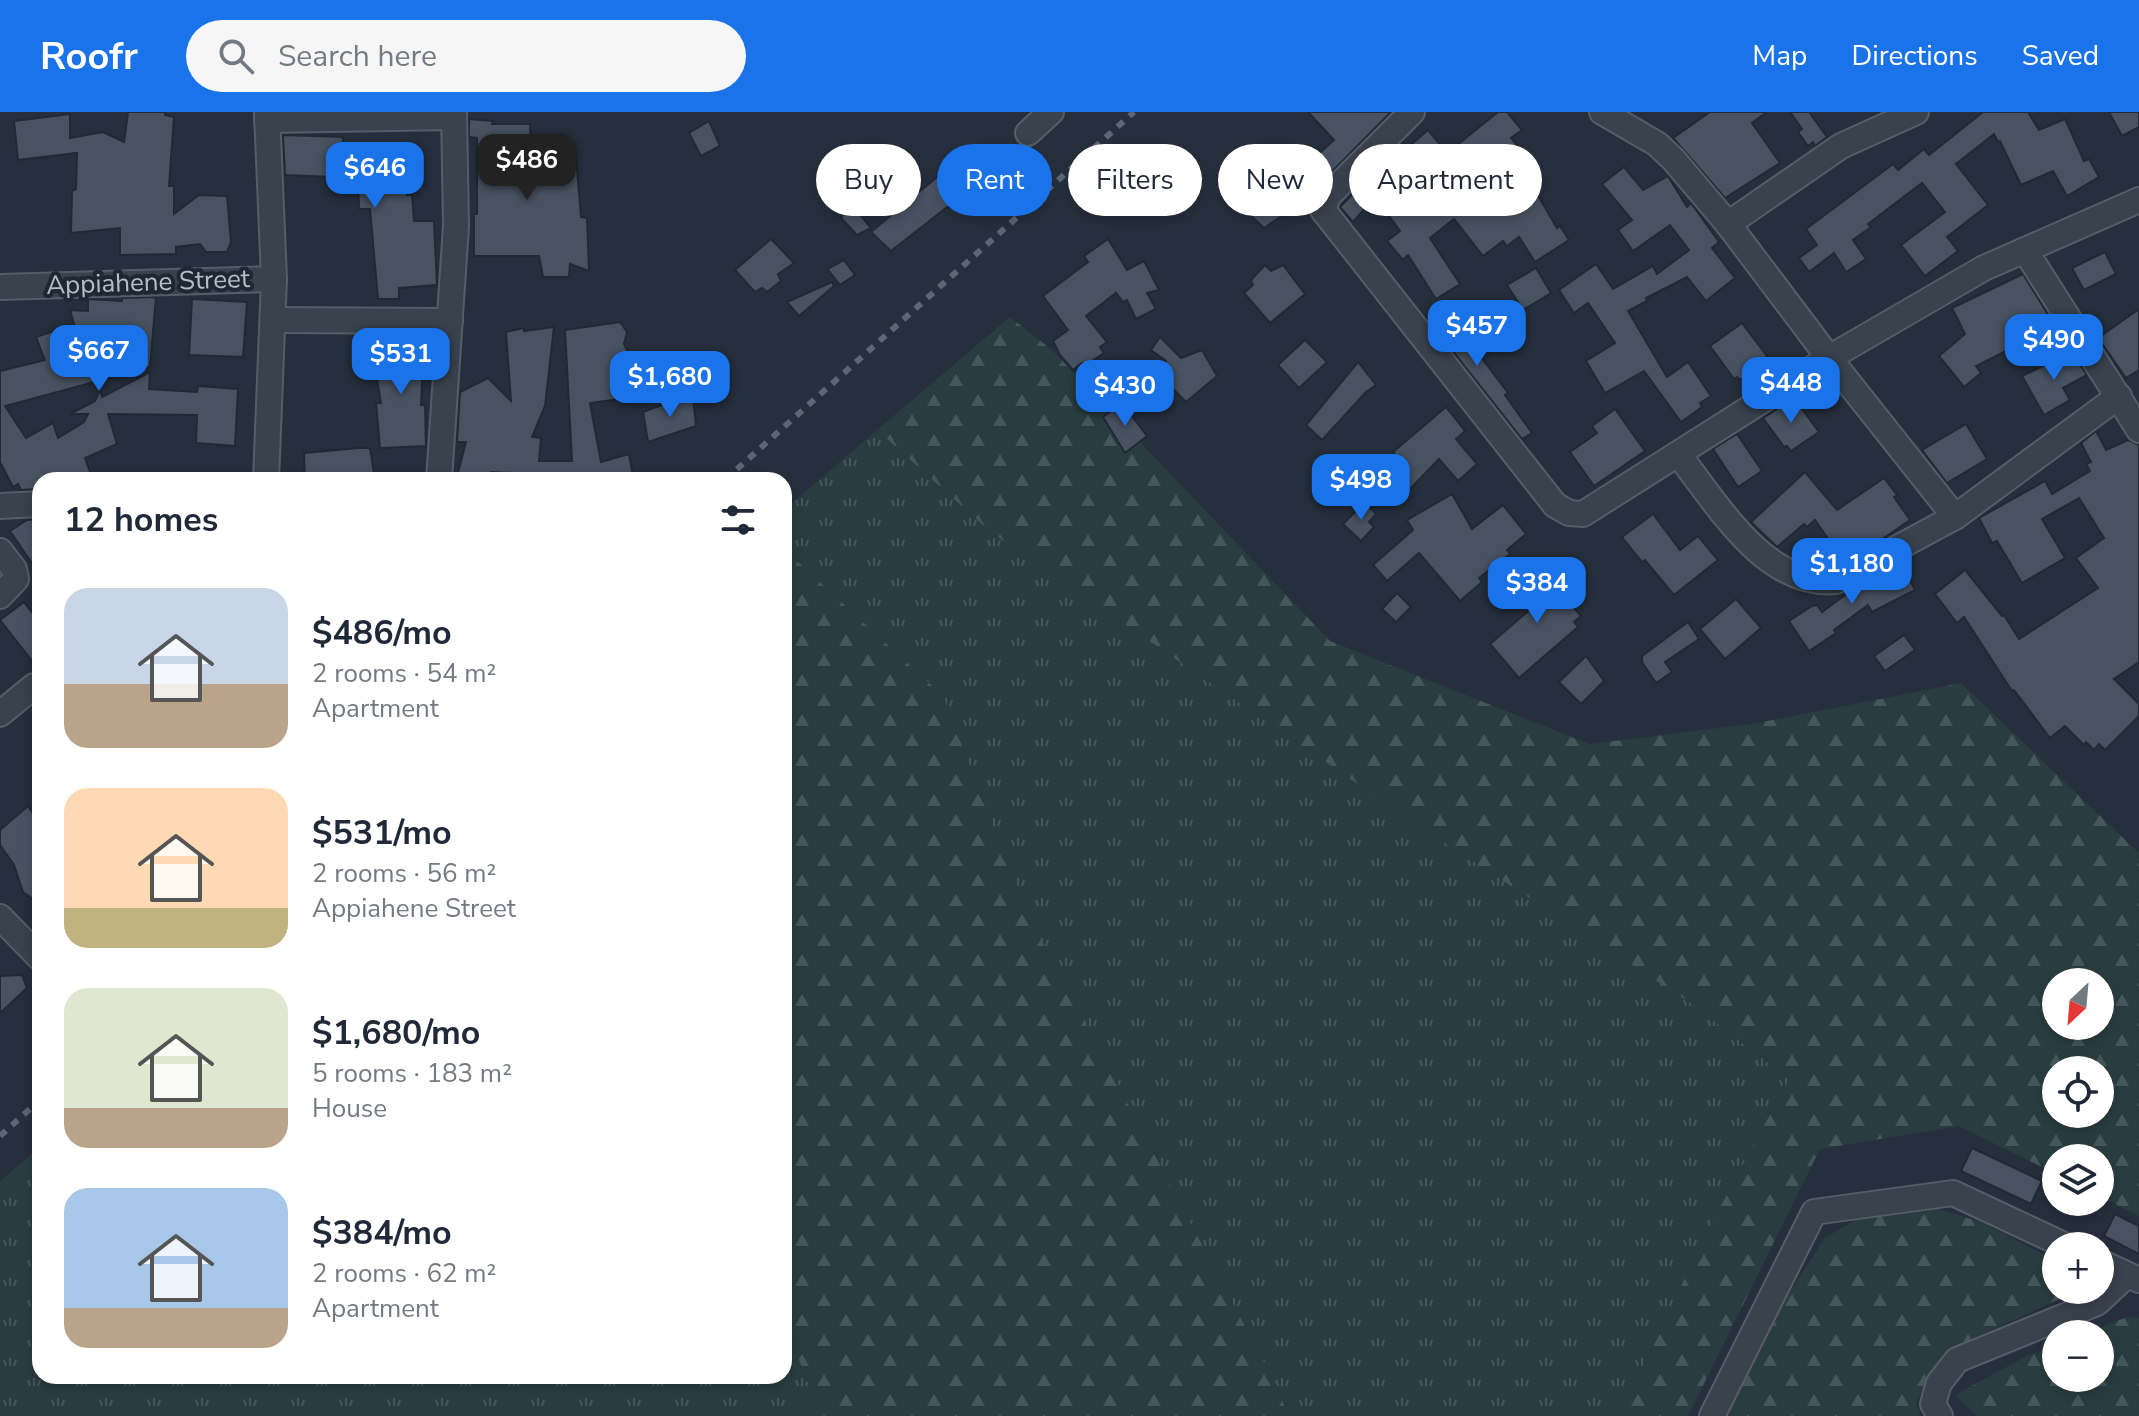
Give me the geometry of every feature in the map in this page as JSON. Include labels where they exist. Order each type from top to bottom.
[{"type":"street","points":[[1028,133],[1051,112]]},
{"type":"street","points":[[1412,112],[1328,196],[1323,210],[1555,505],[1569,513],[1583,514],[1829,358],[1984,268],[2139,200]]},
{"type":"street","points":[[1602,112],[1657,144],[1728,224],[1955,517]]},
{"type":"street","points":[[1728,224],[1841,146],[1916,112]]},
{"type":"street","points":[[267,116],[454,114],[456,226],[440,472]]},
{"type":"street","name":"Appiahene Street","points":[[0,287],[274,279],[267,116]]},
{"type":"street","points":[[2025,250],[2139,430]]},
{"type":"street","points":[[266,472],[274,279]]},
{"type":"street","points":[[273,320],[450,321]]},
{"type":"street","points":[[1678,454],[1750,545],[1769,561],[1820,583],[1836,581],[1955,517],[2119,396]]},
{"type":"street","points":[[0,506],[32,504]]},
{"type":"street","points":[[0,551],[14,569],[16,579],[0,596]]},
{"type":"street","points":[[0,714],[32,688]]},
{"type":"street","points":[[0,917],[32,950]]},
{"type":"street","points":[[1712,1416],[1814,1212],[1953,1193],[2042,1235]]},
{"type":"street","points":[[1940,1416],[1933,1404],[1939,1383],[1957,1360],[2097,1303],[2133,1278],[2114,1269]]},
{"type":"green space","points":[[1010,317],[1052,350],[1330,641],[1589,744],[1752,724],[1961,683],[2139,853],[2139,1216],[2114,1203],[2114,1144],[2042,1144],[2042,1167],[1959,1126],[1820,1149],[1688,1416],[1621,1416],[1703,1239],[1789,1079],[1692,1004],[1416,824],[992,533],[877,430]]},
{"type":"green space","points":[[877,430],[992,533],[1416,824],[1692,1004],[1789,1079],[1703,1239],[1621,1416],[1288,1416],[1278,1389],[1024,907],[943,696],[792,556],[792,503]]},
{"type":"green space","points":[[792,556],[943,696],[1024,907],[1278,1389],[1288,1416],[821,1416],[792,1342]]},
{"type":"green space","points":[[32,1154],[32,1384],[792,1384],[792,1342],[821,1416],[0,1416],[0,1181]]},
{"type":"green space","points":[[1927,1206],[1981,1222],[2042,1254],[2042,1304],[2049,1304],[1949,1349],[1916,1402],[1920,1416],[1724,1416],[1780,1307],[1825,1238],[1866,1214]]},
{"type":"green space","points":[[2127,1317],[2139,1318],[2139,1416],[1977,1416],[1955,1395],[2042,1350],[2042,1392],[2114,1392],[2114,1322]]},
{"type":"building","points":[[128,112],[165,112],[165,115],[174,117],[169,186],[174,186],[174,214],[199,195],[227,196],[231,242],[227,252],[206,252],[200,244],[176,247],[176,254],[120,255],[120,228],[71,233],[77,153],[18,160],[14,121],[70,114],[70,138],[103,132],[124,142]]},
{"type":"building","points":[[1308,112],[1391,112],[1359,144],[1349,144],[1349,154],[1333,171],[1333,144],[1330,144],[1334,140]]},
{"type":"building","points":[[1498,112],[1507,112],[1522,130],[1511,138],[1516,144],[1458,144]]},
{"type":"building","points":[[1710,112],[1767,112],[1752,123],[1780,163],[1725,198],[1673,138]]},
{"type":"building","points":[[1790,112],[1809,112],[1827,137],[1815,146],[1813,142],[1808,146],[1798,132],[1802,129]]},
{"type":"building","points":[[1983,112],[2028,112],[2039,130],[2065,119],[2084,161],[2089,159],[2099,177],[2067,196],[2053,171],[2021,185],[1994,134],[1956,164],[1988,205],[1947,237],[1958,251],[1925,276],[1901,245],[1945,212],[1922,183],[1868,224],[1871,227],[1853,240],[1866,259],[1846,272],[1834,253],[1809,272],[1799,258],[1817,245],[1806,229],[1893,164],[1898,170],[1924,149],[1929,155]]},
{"type":"building","points":[[2109,112],[2139,112],[2139,127],[2122,136]]},
{"type":"building","points":[[469,119],[493,121],[492,124],[530,124],[531,160],[576,157],[581,217],[587,218],[589,271],[570,264],[569,277],[543,277],[539,256],[474,256],[477,138],[469,137]]},
{"type":"building","points":[[709,121],[720,146],[701,156],[689,133]]},
{"type":"building","points":[[1428,130],[1440,144],[1412,144]]},
{"type":"building","points":[[283,135],[343,137],[342,158],[391,156],[391,163],[406,162],[407,195],[412,195],[414,221],[434,221],[437,285],[399,288],[399,299],[378,299],[370,209],[359,209],[358,178],[285,175]]},
{"type":"building","points":[[1624,167],[1643,190],[1668,176],[1687,207],[1691,203],[1719,242],[1712,248],[1735,278],[1706,301],[1687,277],[1628,311],[1667,377],[1688,362],[1711,396],[1700,403],[1702,407],[1681,422],[1644,371],[1605,393],[1586,361],[1615,343],[1588,303],[1574,313],[1559,290],[1596,264],[1613,289],[1653,266],[1657,274],[1689,250],[1670,225],[1633,251],[1618,230],[1632,220],[1602,184]]},
{"type":"building","points":[[937,177],[937,215],[891,251],[871,232],[890,216],[921,216],[921,190]]},
{"type":"building","points":[[1349,198],[1349,216],[1358,216],[1353,222],[1340,207]]},
{"type":"building","points":[[1542,202],[1557,228],[1560,226],[1569,240],[1535,262],[1519,237],[1507,246],[1503,241],[1483,256],[1454,219],[1430,238],[1460,284],[1436,299],[1408,255],[1403,260],[1387,241],[1400,231],[1389,216],[1542,216]]},
{"type":"building","points":[[861,216],[871,228],[857,235],[841,218]]},
{"type":"building","points":[[1251,216],[1282,216],[1264,228]]},
{"type":"building","points":[[771,239],[794,263],[778,274],[781,281],[767,292],[762,288],[755,292],[735,270]]},
{"type":"building","points":[[1108,239],[1127,270],[1144,261],[1159,290],[1147,293],[1156,309],[1136,319],[1127,300],[1123,302],[1116,293],[1086,316],[1107,342],[1100,347],[1104,353],[1073,370],[1053,341],[1068,330],[1043,296],[1088,262],[1084,256]]},
{"type":"building","points":[[2105,252],[2116,274],[2084,290],[2072,268]]},
{"type":"building","points":[[844,260],[855,275],[840,285],[827,269]]},
{"type":"building","points":[[1265,265],[1271,271],[1283,265],[1305,294],[1270,323],[1244,293]]},
{"type":"building","points":[[1536,268],[1551,293],[1523,310],[1507,285]]},
{"type":"building","points":[[2023,274],[2055,326],[1976,366],[1981,373],[1964,387],[1939,356],[1965,334],[1952,308]]},
{"type":"building","points":[[832,282],[834,286],[799,316],[787,302]]},
{"type":"building","points":[[156,297],[150,367],[5,406],[26,438],[53,423],[58,438],[84,422],[88,414],[70,414],[95,401],[100,390],[102,397],[150,372],[149,389],[197,392],[198,386],[238,389],[235,446],[196,443],[197,415],[108,414],[117,444],[85,458],[90,472],[32,472],[32,489],[21,490],[18,484],[13,487],[0,462],[0,371],[45,360],[36,337],[74,324],[70,310],[88,311],[88,299],[122,301],[122,298]]},
{"type":"building","points":[[192,299],[247,302],[243,357],[189,355]]},
{"type":"building","points":[[1443,307],[1508,393],[1505,395],[1532,433],[1522,439],[1426,317]]},
{"type":"building","points":[[2139,309],[2139,370],[2126,378],[2098,338]]},
{"type":"building","points":[[620,322],[627,332],[624,344],[636,368],[640,396],[590,403],[601,462],[629,454],[632,472],[458,472],[466,442],[457,442],[460,392],[488,378],[511,401],[506,332],[524,328],[524,331],[554,327],[545,406],[532,437],[541,438],[539,461],[572,461],[565,330]]},
{"type":"building","points":[[1742,323],[1769,359],[1740,380],[1737,377],[1734,379],[1710,346]]},
{"type":"building","points":[[1160,337],[1181,358],[1202,350],[1217,376],[1186,402],[1156,372],[1166,361],[1151,350]]},
{"type":"building","points":[[1305,340],[1327,362],[1299,388],[1278,365]]},
{"type":"building","points":[[391,342],[424,345],[421,405],[425,405],[426,446],[380,448],[376,403],[381,403],[372,349],[387,351]]},
{"type":"building","points":[[2072,352],[2087,375],[2063,388],[2070,400],[2044,415],[2022,376]]},
{"type":"building","points":[[1358,362],[1376,385],[1322,440],[1306,425]]},
{"type":"building","points":[[693,397],[696,426],[648,442],[643,412]]},
{"type":"building","points":[[1794,398],[1819,432],[1791,451],[1784,447],[1763,418]]},
{"type":"building","points":[[1122,403],[1147,436],[1125,453],[1103,417]]},
{"type":"building","points":[[1446,407],[1465,431],[1456,439],[1477,464],[1458,481],[1439,459],[1410,489],[1396,472],[1404,466],[1393,452]]},
{"type":"building","points":[[1615,409],[1645,451],[1594,486],[1570,452],[1597,433],[1592,426]]},
{"type":"building","points":[[1966,424],[1987,459],[1947,483],[1922,450]]},
{"type":"building","points":[[2096,431],[2106,450],[2128,440],[2139,445],[2139,662],[2114,679],[2139,704],[2139,716],[2105,750],[2099,744],[2094,750],[2086,742],[2084,745],[2065,726],[2050,738],[2012,691],[1964,617],[1957,623],[1935,594],[1965,570],[2004,615],[2019,639],[2098,588],[2076,558],[2104,538],[2079,498],[2042,519],[2065,558],[2022,583],[1997,541],[1992,543],[1979,518],[2045,481],[2052,494],[2090,471],[2086,464],[2091,462],[2081,443]]},
{"type":"building","points":[[1737,434],[1762,471],[1738,487],[1713,449]]},
{"type":"building","points":[[370,448],[374,472],[305,472],[304,453]]},
{"type":"building","points":[[1805,472],[1837,510],[1884,478],[1910,520],[1843,560],[1815,520],[1807,527],[1804,524],[1777,547],[1751,522]]},
{"type":"building","points":[[1452,494],[1472,529],[1503,505],[1526,534],[1507,550],[1510,554],[1479,578],[1482,582],[1460,601],[1419,553],[1387,581],[1373,565],[1413,530],[1407,520]]},
{"type":"building","points":[[1365,502],[1376,514],[1369,522],[1374,527],[1361,541],[1343,524]]},
{"type":"building","points":[[1653,514],[1680,550],[1698,536],[1718,560],[1674,595],[1622,537]]},
{"type":"building","points":[[32,520],[32,563],[10,531]]},
{"type":"building","points":[[1901,563],[1915,590],[1872,612],[1868,605],[1834,630],[1836,633],[1809,651],[1789,621],[1812,606],[1817,605],[1822,612],[1856,587]]},
{"type":"building","points":[[1539,567],[1581,616],[1574,622],[1578,627],[1519,678],[1490,644],[1533,607],[1515,588]]},
{"type":"building","points":[[1397,593],[1411,607],[1396,622],[1382,609]]},
{"type":"building","points":[[1736,599],[1761,628],[1725,659],[1700,629]]},
{"type":"building","points":[[24,602],[32,612],[32,661],[0,620]]},
{"type":"building","points":[[1688,622],[1699,639],[1665,662],[1672,672],[1656,683],[1642,662],[1642,656]]},
{"type":"building","points":[[1904,635],[1915,650],[1885,671],[1874,656]]},
{"type":"building","points":[[1586,656],[1604,681],[1581,704],[1559,682]]},
{"type":"building","points":[[28,806],[32,812],[32,898],[23,892],[14,865],[0,845],[0,830]]},
{"type":"building","points":[[22,975],[27,988],[0,1013],[0,976]]},
{"type":"building","points":[[1972,1148],[2042,1181],[2031,1204],[1961,1171]]},
{"type":"building","points":[[2114,1216],[2139,1226],[2139,1254],[2114,1241],[2114,1232],[2106,1232]]},
{"type":"railway","points":[[734,472],[1134,112]]},
{"type":"railway","points":[[0,1136],[32,1107]]}]
